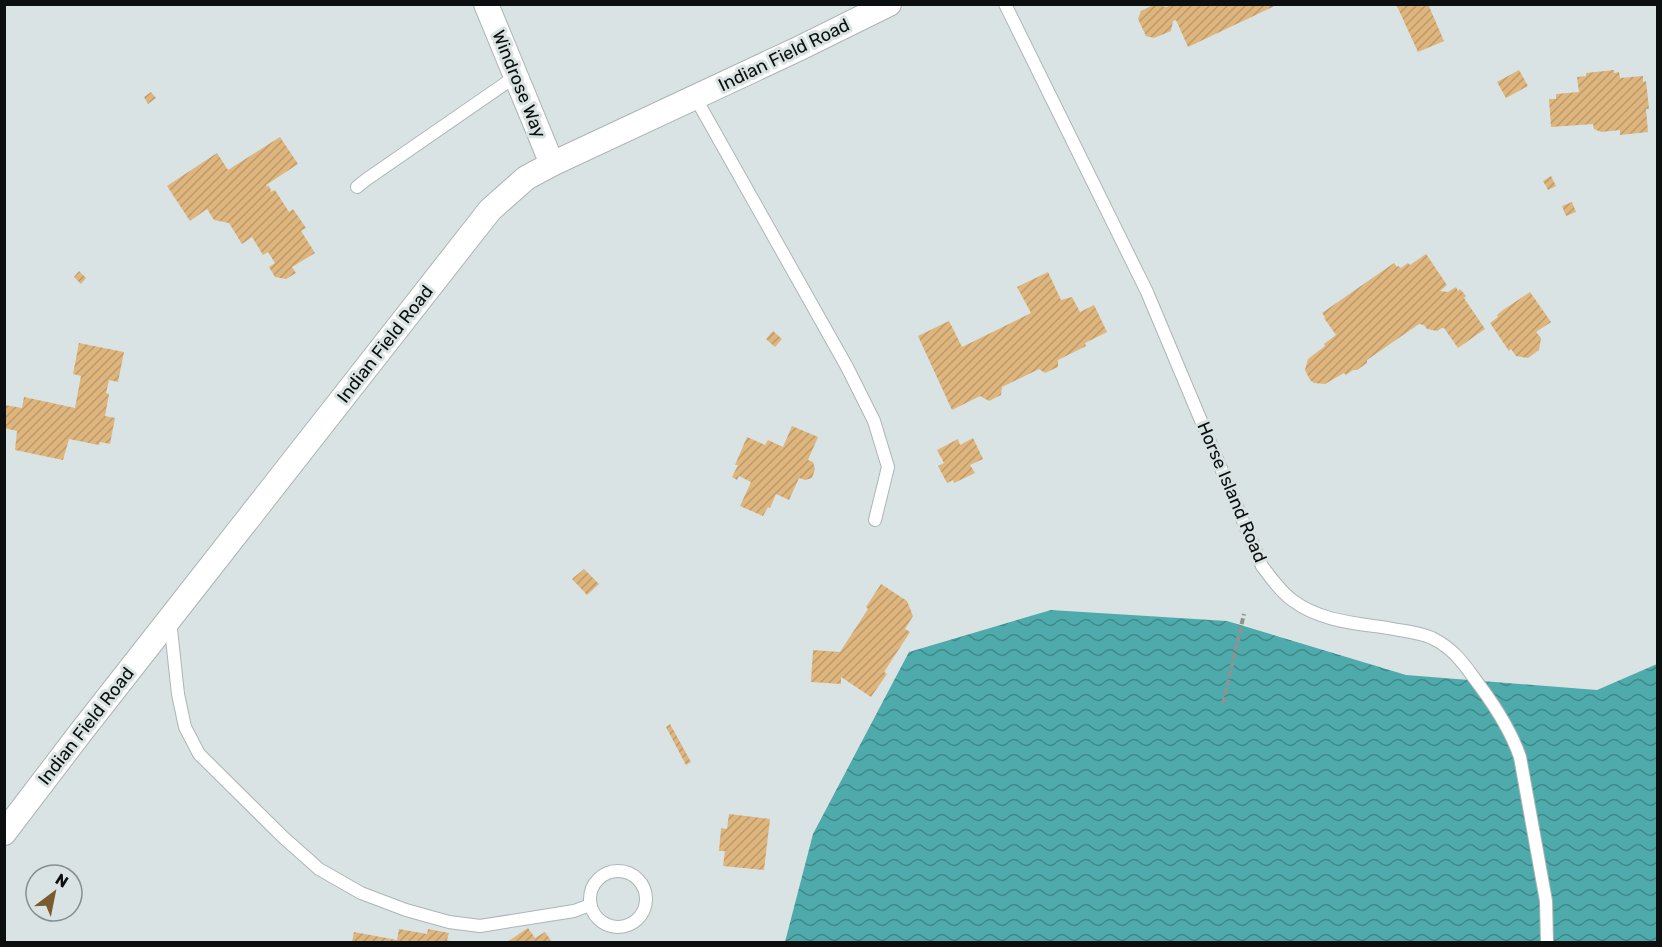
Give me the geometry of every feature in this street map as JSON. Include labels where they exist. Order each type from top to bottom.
[{"type":"street","name":"Windrose Way","points":[[486,4],[552,164]]},
{"type":"street","name":"Indian Field Road","points":[[4,833],[490,210],[526,178],[552,164],[889,4]]},
{"type":"lane","name":"Horse Island Road","points":[[1005,4],[1147,292],[1262,566],[1291,600],[1309,611],[1329,619],[1431,637],[1464,662],[1497,709],[1521,757],[1546,901],[1547,942]]},
{"type":"lane","points":[[357,187],[516,76]]},
{"type":"lane","points":[[695,97],[847,367],[874,421],[888,467],[875,520]]},
{"type":"lane","points":[[170,619],[178,694],[185,727],[199,754],[283,837],[320,869],[361,893],[406,910],[449,922],[480,926],[574,911],[591,905]]},
{"type":"lane","points":[[615,871],[625,871],[634,875],[641,881],[645,890],[645,908],[641,916],[634,923],[626,926],[608,925],[594,913],[591,905],[592,887],[597,879],[615,871]]},
{"type":"path","points":[[1222,703],[1244,614]]},
{"type":"water","points":[[1051,610],[1227,621],[1406,675],[1597,690],[1657,664],[1657,942],[785,942],[813,834],[909,652]]},
{"type":"building","points":[[1155,4],[1166,7],[1168,4],[1279,4],[1188,47],[1176,20],[1173,21],[1171,31],[1154,38],[1146,36],[1138,19],[1141,11]]},
{"type":"building","points":[[1396,4],[1428,4],[1444,41],[1418,52]]},
{"type":"building","points":[[1519,70],[1528,86],[1506,98],[1497,82]]},
{"type":"building","points":[[1614,70],[1614,73],[1619,72],[1620,78],[1643,76],[1643,82],[1646,81],[1649,109],[1646,109],[1648,132],[1620,135],[1620,130],[1601,132],[1594,129],[1593,124],[1551,127],[1549,99],[1556,99],[1556,94],[1579,92],[1577,77],[1586,76],[1586,73]]},
{"type":"building","points":[[151,92],[156,98],[148,104],[144,97]]},
{"type":"building","points":[[280,137],[298,164],[266,185],[271,190],[270,192],[275,190],[289,212],[293,209],[306,228],[301,231],[315,253],[292,267],[296,273],[286,279],[275,277],[269,267],[275,263],[268,252],[263,255],[252,237],[242,244],[229,223],[214,220],[207,209],[190,221],[167,186],[217,153],[228,170]]},
{"type":"building","points":[[1551,176],[1556,186],[1548,190],[1543,181]]},
{"type":"building","points":[[1572,202],[1576,212],[1566,216],[1562,206]]},
{"type":"building","points":[[1426,254],[1447,285],[1440,291],[1448,292],[1456,287],[1458,291],[1460,289],[1485,329],[1458,348],[1444,328],[1437,331],[1419,324],[1367,360],[1367,363],[1357,370],[1346,375],[1344,373],[1325,384],[1314,383],[1310,380],[1305,370],[1308,359],[1336,335],[1322,313],[1394,263],[1401,268]]},
{"type":"building","points":[[79,271],[86,278],[81,284],[74,277]]},
{"type":"building","points":[[1048,272],[1061,300],[1072,297],[1080,312],[1094,305],[1107,332],[1058,360],[1058,367],[1045,373],[1039,369],[1002,387],[1001,395],[989,401],[980,396],[952,410],[918,336],[949,321],[962,347],[1031,313],[1017,287]]},
{"type":"building","points":[[1530,292],[1551,322],[1536,332],[1541,338],[1539,350],[1528,358],[1516,356],[1511,349],[1509,351],[1490,323],[1503,310]]},
{"type":"building","points":[[773,331],[782,339],[775,347],[766,339]]},
{"type":"building","points":[[79,343],[124,352],[118,382],[109,380],[106,393],[109,394],[105,416],[115,418],[110,444],[100,442],[99,445],[69,439],[63,460],[15,450],[17,431],[4,428],[5,405],[22,408],[24,397],[75,408],[81,376],[73,374]]},
{"type":"building","points":[[792,426],[818,437],[808,460],[813,462],[815,469],[812,478],[805,480],[799,478],[789,500],[776,494],[770,508],[768,507],[763,516],[740,506],[751,482],[739,476],[737,480],[732,477],[747,437],[765,445],[768,440],[783,447]]},
{"type":"building","points":[[973,438],[983,459],[970,465],[975,473],[954,483],[953,480],[947,483],[938,466],[944,463],[937,450],[958,439],[960,445]]},
{"type":"building","points":[[584,569],[599,584],[587,595],[572,579]]},
{"type":"building","points":[[881,584],[907,601],[913,616],[905,629],[910,632],[884,672],[887,674],[871,697],[841,677],[841,684],[811,682],[813,650],[840,652]]},
{"type":"building","points":[[670,724],[691,762],[686,765],[666,727]]},
{"type":"building","points":[[729,814],[770,819],[764,870],[723,866],[725,851],[719,851],[721,828],[727,829]]},
{"type":"building","points":[[528,928],[535,938],[545,932],[552,942],[507,942]]},
{"type":"building","points":[[399,929],[427,934],[428,929],[449,933],[447,940],[452,942],[352,942],[354,932],[397,940]]}]
